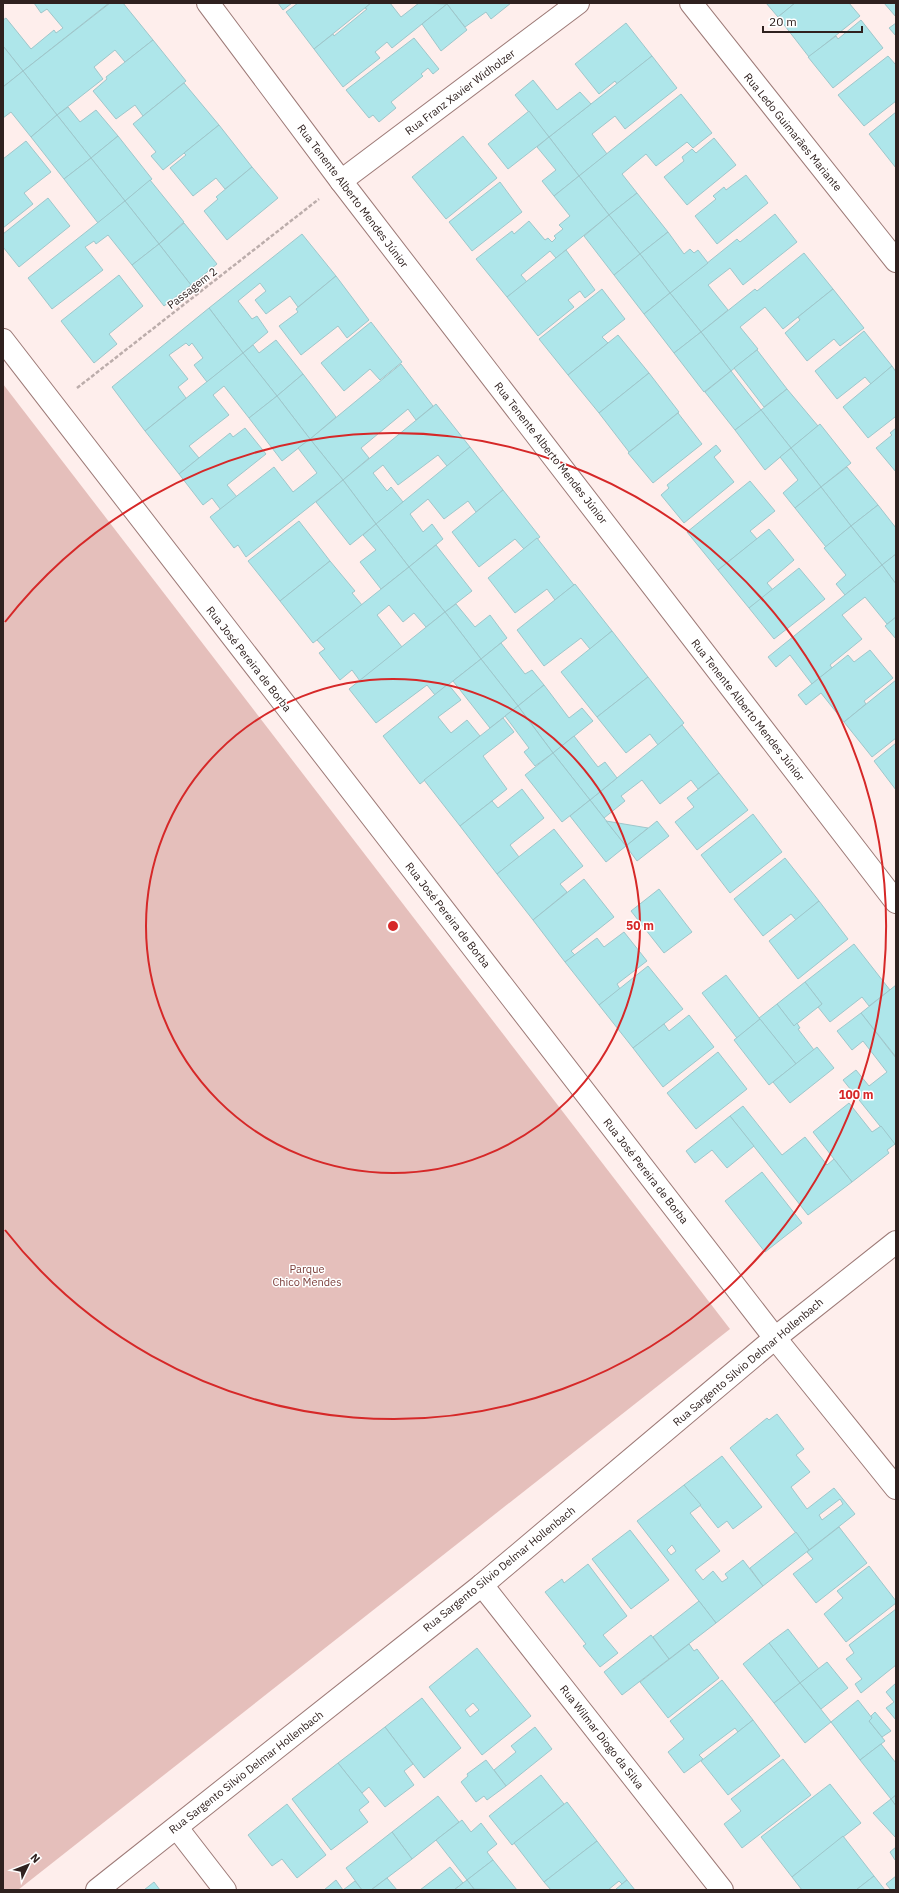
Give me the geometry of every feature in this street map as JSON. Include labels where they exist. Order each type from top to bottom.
[{"type":"street","name":"Rua Tenente Alberto Mendes Júnior","points":[[208,3],[341,182],[896,902]]},
{"type":"street","name":"Rua Franz Xavier Widholzer","points":[[341,182],[578,3]]},
{"type":"street","name":"Rua Ledo Guimarães Mariante","points":[[691,3],[896,261]]},
{"type":"street","name":"Rua José Pereira de Borba","points":[[3,340],[53,407],[776,1338],[896,1488]]},
{"type":"street","name":"Rua Sargento Silvio Delmar Hollenbach","points":[[97,1890],[482,1585],[776,1338],[896,1242]]},
{"type":"street","name":"Rua Wilmar Diogo da Silva","points":[[482,1585],[722,1890]]},
{"type":"street","points":[[177,1828],[225,1890]]},
{"type":"path","name":"Passagem 2","points":[[53,407],[341,182]]},
{"type":"green space","name":"Parque Chico Mendes","points":[[3,384],[730,1329],[18,1890],[3,1890]]},
{"type":"building","points":[[34,3],[109,3],[23,71],[3,46],[3,20],[6,18],[31,49],[54,30],[56,33],[63,28],[47,9],[41,13]]},
{"type":"building","points":[[110,3],[123,3],[153,40],[125,62],[115,50],[94,67],[103,79],[57,115],[23,71]]},
{"type":"building","points":[[278,3],[292,3],[283,10]]},
{"type":"building","points":[[298,3],[371,3],[314,49],[286,12]]},
{"type":"building","points":[[371,3],[390,3],[401,17],[419,3],[447,4],[392,48],[387,42],[375,52],[380,58],[343,87],[314,49],[333,34],[334,36],[367,9],[365,8]]},
{"type":"building","points":[[511,3],[491,19],[486,12],[465,27],[447,4]]},
{"type":"building","points":[[766,3],[795,3],[778,17]]},
{"type":"building","points":[[795,3],[849,3],[860,16],[809,57],[778,17]]},
{"type":"building","points":[[884,3],[896,3],[896,17]]},
{"type":"building","points":[[447,4],[467,30],[441,51],[422,24]]},
{"type":"building","points":[[861,20],[883,48],[833,88],[808,57],[836,36],[838,39]]},
{"type":"building","points":[[626,23],[652,56],[617,84],[615,81],[599,94],[575,64]]},
{"type":"building","points":[[896,23],[896,36],[889,28]]},
{"type":"building","points":[[414,38],[439,69],[433,74],[428,68],[421,74],[423,76],[391,102],[396,108],[379,122],[373,115],[369,118],[346,90]]},
{"type":"building","points":[[153,40],[186,81],[143,116],[135,105],[116,119],[93,91],[107,79],[106,77]]},
{"type":"building","points":[[3,46],[23,71],[3,87]]},
{"type":"building","points":[[652,56],[677,88],[625,129],[615,116],[592,134],[607,154],[579,176],[549,137]]},
{"type":"building","points":[[888,56],[896,65],[896,101],[864,126],[838,95]]},
{"type":"building","points":[[23,71],[57,115],[31,137],[11,112],[3,118],[3,87]]},
{"type":"building","points":[[533,80],[557,110],[580,92],[591,104],[549,137],[515,95]]},
{"type":"building","points":[[184,83],[219,125],[163,170],[151,156],[156,152],[133,124]]},
{"type":"building","points":[[681,94],[712,133],[693,148],[687,142],[656,166],[646,154],[622,174],[637,193],[609,215],[579,176]]},
{"type":"building","points":[[68,107],[80,122],[96,110],[118,136],[91,158],[57,115]]},
{"type":"building","points":[[529,111],[549,137],[508,169],[488,144]]},
{"type":"building","points":[[896,112],[896,168],[869,134]]},
{"type":"building","points":[[57,115],[91,158],[64,179],[31,137]]},
{"type":"building","points":[[219,125],[252,167],[225,189],[216,178],[193,196],[170,168],[186,155],[184,153]]},
{"type":"building","points":[[118,136],[152,179],[125,201],[91,158]]},
{"type":"building","points":[[463,136],[497,178],[446,219],[412,177]]},
{"type":"building","points":[[549,137],[579,176],[554,196],[542,181],[556,170],[537,147]]},
{"type":"building","points":[[714,138],[736,165],[687,205],[664,177],[684,161],[682,157],[692,149],[696,153]]},
{"type":"building","points":[[26,141],[51,172],[24,193],[33,204],[3,228],[3,159]]},
{"type":"building","points":[[91,158],[125,201],[98,223],[64,179]]},
{"type":"building","points":[[252,167],[278,198],[227,240],[204,211],[218,199],[216,197]]},
{"type":"building","points":[[746,175],[768,203],[717,244],[695,216],[716,199],[713,196],[724,187],[726,190]]},
{"type":"building","points":[[579,176],[609,215],[556,258],[550,251],[521,275],[527,282],[507,297],[476,259],[512,231],[514,234],[529,221],[545,240],[548,238],[552,242],[556,238],[554,236],[563,229],[559,225],[570,216],[554,196]]},
{"type":"building","points":[[150,180],[184,222],[159,244],[125,201]]},
{"type":"building","points":[[500,182],[522,212],[472,251],[449,222]]},
{"type":"building","points":[[637,193],[668,232],[640,254],[609,215]]},
{"type":"building","points":[[48,198],[70,226],[19,267],[3,247],[3,234]]},
{"type":"building","points":[[125,201],[159,244],[132,265],[108,235],[96,244],[94,241],[85,247],[103,270],[52,309],[28,278]]},
{"type":"building","points":[[775,214],[797,242],[743,285],[730,268],[708,285],[728,310],[701,332],[670,293],[737,239],[740,242]]},
{"type":"building","points":[[609,215],[640,254],[614,275],[584,236]]},
{"type":"building","points":[[184,223],[217,264],[191,285],[159,244]]},
{"type":"building","points":[[668,232],[684,254],[690,249],[694,253],[698,250],[708,263],[670,293],[640,254]]},
{"type":"building","points":[[302,234],[336,276],[298,307],[290,296],[266,314],[255,300],[266,291],[260,283],[238,301],[252,319],[257,316],[268,332],[243,353],[209,308]]},
{"type":"building","points":[[159,244],[191,285],[164,306],[132,265]]},
{"type":"building","points":[[566,250],[595,290],[585,298],[580,291],[568,300],[574,307],[538,336],[507,297]]},
{"type":"building","points":[[804,253],[833,289],[783,329],[765,307],[740,327],[758,349],[731,371],[701,332],[755,289],[757,291]]},
{"type":"building","points":[[640,254],[670,293],[644,314],[614,275]]},
{"type":"building","points":[[119,275],[143,306],[109,334],[117,344],[94,363],[61,321]]},
{"type":"building","points":[[336,276],[369,320],[347,338],[338,326],[301,355],[279,326],[298,312],[296,309]]},
{"type":"building","points":[[602,289],[625,319],[602,337],[608,343],[568,375],[539,339]]},
{"type":"building","points":[[833,289],[864,328],[840,346],[834,339],[807,361],[785,333],[800,320],[798,317]]},
{"type":"building","points":[[670,293],[701,332],[674,353],[644,314]]},
{"type":"building","points":[[209,308],[243,353],[207,382],[194,365],[203,358],[192,343],[189,346],[186,343],[169,355],[188,379],[178,387],[186,398],[145,431],[112,387]]},
{"type":"building","points":[[371,322],[402,362],[380,380],[370,369],[344,391],[321,363]]},
{"type":"building","points":[[864,331],[892,366],[871,384],[865,377],[837,399],[815,371]]},
{"type":"building","points":[[701,332],[731,371],[704,392],[674,353]]},
{"type":"building","points":[[618,335],[649,373],[599,413],[568,375]]},
{"type":"building","points":[[276,340],[303,374],[277,396],[243,353],[253,345],[259,353]]},
{"type":"building","points":[[757,350],[787,389],[764,407],[734,368]]},
{"type":"building","points":[[243,353],[277,396],[249,418],[224,386],[213,395],[229,415],[189,446],[199,458],[179,474],[145,431]]},
{"type":"building","points":[[401,364],[433,406],[416,420],[408,409],[361,448],[369,458],[343,480],[310,439]]},
{"type":"building","points":[[892,366],[896,372],[896,419],[895,417],[868,438],[843,407]]},
{"type":"building","points":[[731,371],[761,410],[735,430],[705,392]]},
{"type":"building","points":[[649,373],[679,412],[629,452],[599,413]]},
{"type":"building","points":[[303,374],[336,417],[310,439],[277,396]]},
{"type":"building","points":[[787,389],[818,426],[791,448],[761,410]]},
{"type":"building","points":[[277,396],[310,439],[282,461],[249,418]]},
{"type":"building","points":[[436,404],[470,447],[447,466],[438,455],[398,485],[383,465],[373,473],[387,491],[391,487],[403,502],[376,524],[343,480]]},
{"type":"building","points":[[761,410],[791,448],[765,470],[735,430]]},
{"type":"building","points":[[678,413],[702,444],[653,483],[628,453]]},
{"type":"building","points":[[820,424],[851,463],[821,487],[791,448]]},
{"type":"building","points":[[245,428],[266,454],[227,485],[237,497],[221,510],[212,498],[203,505],[179,474],[230,433],[233,437]]},
{"type":"building","points":[[896,428],[896,472],[876,448],[892,435],[890,433]]},
{"type":"building","points":[[310,439],[343,480],[246,557],[238,545],[234,548],[210,517],[274,467],[293,492],[317,473],[298,448]]},
{"type":"building","points":[[716,445],[721,451],[714,457],[734,482],[684,523],[661,495],[669,488],[667,485]]},
{"type":"building","points":[[470,447],[503,490],[476,512],[468,501],[444,519],[428,499],[410,514],[423,532],[432,524],[443,539],[409,567],[376,524]]},
{"type":"building","points":[[791,448],[821,487],[795,508],[783,493],[798,480],[780,457]]},
{"type":"building","points":[[847,467],[878,505],[851,526],[821,487]]},
{"type":"building","points":[[343,480],[376,524],[350,545],[316,502]]},
{"type":"building","points":[[750,481],[775,511],[750,531],[757,539],[718,570],[687,532]]},
{"type":"building","points":[[821,487],[851,526],[826,547],[795,508]]},
{"type":"building","points":[[503,490],[540,537],[524,549],[515,539],[479,567],[452,532]]},
{"type":"building","points":[[878,505],[896,528],[896,554],[882,565],[851,526]]},
{"type":"building","points":[[299,521],[330,561],[280,601],[248,561]]},
{"type":"building","points":[[376,524],[409,567],[381,589],[360,562],[376,550],[363,535]]},
{"type":"building","points":[[851,526],[882,565],[845,595],[836,584],[846,575],[824,548]]},
{"type":"building","points":[[769,529],[794,560],[767,583],[773,590],[749,608],[718,570]]},
{"type":"building","points":[[537,538],[574,585],[555,600],[547,589],[515,613],[488,578]]},
{"type":"building","points":[[436,545],[472,591],[445,612],[409,567]]},
{"type":"building","points":[[896,554],[896,584],[882,565]]},
{"type":"building","points":[[330,561],[355,591],[352,593],[362,605],[313,643],[280,601]]},
{"type":"building","points":[[882,565],[896,584],[896,617],[887,624],[865,597],[842,615],[862,639],[830,665],[832,668],[812,684],[790,655],[776,667],[768,657]]},
{"type":"building","points":[[409,567],[445,612],[426,627],[414,613],[403,622],[389,605],[377,615],[402,647],[360,681],[352,670],[340,680],[319,653],[325,649],[317,640]]},
{"type":"building","points":[[799,568],[825,599],[774,639],[749,608]]},
{"type":"building","points":[[575,584],[612,631],[590,649],[581,638],[544,666],[517,630]]},
{"type":"building","points":[[456,604],[475,627],[490,615],[507,638],[481,659],[445,612]]},
{"type":"building","points":[[445,612],[481,659],[435,695],[427,685],[376,723],[349,689]]},
{"type":"building","points":[[896,617],[896,639],[885,626]]},
{"type":"building","points":[[612,631],[648,677],[597,717],[561,672]]},
{"type":"building","points":[[501,643],[525,674],[532,670],[544,685],[518,706],[481,659]]},
{"type":"building","points":[[870,650],[893,678],[864,701],[866,704],[844,722],[821,693],[806,705],[798,695],[848,655],[854,662]]},
{"type":"building","points":[[481,659],[518,706],[490,728],[453,681]]},
{"type":"building","points":[[648,677],[684,723],[658,745],[650,734],[626,753],[597,717]]},
{"type":"building","points":[[896,680],[896,738],[872,757],[844,722]]},
{"type":"building","points":[[448,684],[461,700],[438,717],[451,733],[467,720],[480,736],[420,784],[383,736]]},
{"type":"building","points":[[544,685],[569,718],[582,708],[593,721],[553,753],[518,706]]},
{"type":"building","points":[[518,706],[553,753],[535,766],[524,752],[529,748],[505,716]]},
{"type":"building","points":[[503,718],[514,732],[483,756],[507,789],[460,826],[424,780]]},
{"type":"building","points":[[682,725],[719,773],[698,789],[691,780],[660,804],[642,780],[621,796],[625,801],[604,818],[590,800]]},
{"type":"building","points":[[574,736],[598,767],[605,762],[617,778],[590,800],[553,753]]},
{"type":"building","points":[[896,743],[896,790],[874,761]]},
{"type":"building","points":[[553,753],[590,800],[562,822],[525,775]]},
{"type":"building","points":[[719,773],[748,810],[697,850],[675,822],[694,807],[687,798]]},
{"type":"building","points":[[522,789],[544,818],[510,845],[519,857],[497,874],[460,826],[492,801],[498,808]]},
{"type":"building","points":[[590,800],[626,846],[606,862],[570,816]]},
{"type":"building","points":[[753,814],[782,852],[730,893],[701,855]]},
{"type":"building","points":[[606,821],[648,828],[626,846]]},
{"type":"building","points":[[657,821],[669,836],[637,861],[626,846]]},
{"type":"building","points":[[554,829],[583,866],[560,884],[567,892],[533,920],[497,874]]},
{"type":"building","points":[[785,858],[819,901],[796,920],[791,914],[763,936],[734,899]]},
{"type":"building","points":[[584,879],[614,917],[571,951],[575,955],[565,962],[533,920]]},
{"type":"building","points":[[659,889],[692,932],[664,953],[631,911]]},
{"type":"building","points":[[819,901],[848,939],[798,979],[769,941]]},
{"type":"building","points":[[624,932],[647,961],[617,984],[620,989],[599,1005],[565,962],[597,938],[604,947]]},
{"type":"building","points":[[854,944],[890,990],[869,1006],[862,997],[830,1022],[818,1007],[822,1004],[805,982]]},
{"type":"building","points":[[648,966],[683,1009],[633,1048],[599,1005]]},
{"type":"building","points":[[726,975],[760,1019],[737,1038],[702,993]]},
{"type":"building","points":[[805,982],[822,1004],[794,1026],[777,1004]]},
{"type":"building","points":[[896,985],[896,1057],[861,1013]]},
{"type":"building","points":[[777,1004],[794,1026],[797,1023],[800,1028],[798,1029],[814,1050],[796,1064],[759,1018]]},
{"type":"building","points":[[861,1013],[896,1058],[896,1146],[843,1080],[856,1070],[869,1086],[887,1072],[863,1041],[852,1050],[837,1031]]},
{"type":"building","points":[[689,1015],[714,1047],[663,1087],[633,1048],[664,1024],[669,1031]]},
{"type":"building","points":[[760,1019],[796,1064],[769,1085],[734,1040]]},
{"type":"building","points":[[817,1047],[834,1068],[790,1103],[773,1082]]},
{"type":"building","points":[[718,1052],[747,1089],[696,1129],[667,1093]]},
{"type":"building","points":[[849,1103],[872,1132],[881,1126],[895,1144],[887,1150],[889,1153],[852,1182],[813,1132]]},
{"type":"building","points":[[743,1106],[782,1155],[805,1137],[827,1165],[834,1159],[852,1182],[808,1215],[730,1116]]},
{"type":"building","points":[[730,1116],[754,1146],[727,1168],[712,1150],[695,1163],[686,1151]]},
{"type":"building","points":[[762,1172],[802,1223],[765,1252],[725,1201]]},
{"type":"building","points":[[777,1414],[804,1449],[796,1455],[810,1472],[791,1487],[807,1509],[834,1488],[855,1514],[809,1550],[730,1448],[767,1418],[769,1420]],"holes":[[[840,1499],[843,1504],[822,1520],[819,1515]]]},
{"type":"building","points":[[722,1456],[762,1507],[733,1529],[727,1521],[718,1528],[684,1485]]},
{"type":"building","points":[[684,1485],[701,1505],[690,1513],[720,1551],[695,1570],[703,1580],[713,1571],[722,1582],[728,1578],[725,1574],[743,1560],[763,1586],[716,1623],[637,1521]],"holes":[[[672,1545],[676,1551],[671,1555],[667,1550]]]},
{"type":"building","points":[[839,1527],[867,1563],[816,1603],[793,1574],[813,1559],[807,1552]]},
{"type":"building","points":[[630,1530],[669,1580],[631,1609],[592,1559]]},
{"type":"building","points":[[796,1532],[809,1550],[763,1586],[750,1568]]},
{"type":"building","points":[[588,1564],[627,1616],[603,1635],[618,1653],[600,1667],[583,1646],[586,1644],[545,1592],[562,1579],[564,1583]]},
{"type":"building","points":[[869,1566],[896,1603],[846,1642],[824,1614],[843,1598],[837,1591]]},
{"type":"building","points":[[699,1601],[716,1623],[669,1659],[653,1637]]},
{"type":"building","points":[[896,1609],[896,1665],[861,1693],[855,1684],[862,1679],[846,1659],[854,1653],[849,1645]]},
{"type":"building","points":[[788,1629],[819,1669],[800,1683],[769,1643]]},
{"type":"building","points":[[651,1635],[669,1659],[622,1695],[604,1672]]},
{"type":"building","points":[[769,1643],[800,1683],[774,1703],[743,1664]]},
{"type":"building","points":[[689,1644],[694,1651],[697,1649],[719,1678],[668,1718],[640,1682]]},
{"type":"building","points":[[477,1648],[531,1716],[482,1755],[429,1687]],"holes":[[[473,1703],[479,1710],[470,1717],[465,1710]]]},
{"type":"building","points":[[827,1662],[848,1688],[821,1709],[800,1683]]},
{"type":"building","points":[[722,1680],[753,1720],[738,1732],[735,1728],[699,1755],[703,1759],[684,1773],[668,1752],[684,1739],[670,1721]]},
{"type":"building","points":[[800,1683],[831,1722],[805,1743],[774,1703]]},
{"type":"building","points":[[896,1683],[896,1720],[886,1708],[894,1702],[886,1692]]},
{"type":"building","points":[[422,1698],[461,1748],[424,1778],[385,1727]]},
{"type":"building","points":[[858,1700],[872,1718],[869,1721],[885,1741],[860,1760],[831,1722]]},
{"type":"building","points":[[875,1712],[891,1731],[882,1737],[869,1721]]},
{"type":"building","points":[[753,1720],[780,1756],[728,1795],[701,1761]]},
{"type":"building","points":[[385,1727],[413,1764],[404,1771],[414,1785],[385,1807],[369,1787],[362,1793],[338,1763]]},
{"type":"building","points":[[535,1727],[552,1749],[506,1786],[494,1770],[516,1752],[511,1746]]},
{"type":"building","points":[[881,1744],[896,1763],[896,1795],[891,1799],[860,1760]]},
{"type":"building","points":[[783,1759],[811,1795],[742,1848],[724,1824],[741,1811],[731,1799]]},
{"type":"building","points":[[486,1760],[506,1786],[487,1800],[484,1796],[476,1802],[461,1782],[468,1776],[467,1774]]},
{"type":"building","points":[[338,1763],[369,1802],[359,1810],[368,1822],[331,1850],[292,1799]]},
{"type":"building","points":[[541,1775],[564,1804],[512,1845],[489,1816]]},
{"type":"building","points":[[830,1784],[861,1823],[792,1877],[761,1837]]},
{"type":"building","points":[[896,1795],[896,1806],[891,1799]]},
{"type":"building","points":[[438,1796],[459,1822],[412,1859],[392,1832]]},
{"type":"building","points":[[891,1799],[896,1806],[896,1838],[873,1813]]},
{"type":"building","points":[[567,1802],[597,1841],[544,1882],[514,1843]]},
{"type":"building","points":[[287,1804],[326,1855],[297,1878],[282,1859],[272,1866],[248,1835]]},
{"type":"building","points":[[462,1820],[471,1832],[481,1823],[497,1844],[487,1852],[493,1860],[467,1880],[436,1840]]},
{"type":"building","points":[[392,1832],[412,1859],[371,1890],[362,1890],[346,1868]]},
{"type":"building","points":[[843,1836],[874,1876],[856,1890],[802,1890],[792,1877]]},
{"type":"building","points":[[597,1841],[627,1880],[622,1884],[619,1881],[608,1890],[551,1890],[544,1882]]},
{"type":"building","points":[[896,1847],[896,1859],[895,1860],[890,1852]]},
{"type":"building","points":[[493,1860],[517,1890],[474,1889],[467,1880]]},
{"type":"building","points":[[450,1867],[463,1883],[454,1890],[420,1890]]},
{"type":"building","points":[[874,1876],[885,1890],[856,1890]]},
{"type":"building","points":[[896,1876],[896,1890],[891,1890],[886,1884]]},
{"type":"building","points":[[387,1878],[397,1890],[371,1890]]},
{"type":"building","points":[[336,1880],[343,1890],[324,1890]]},
{"type":"building","points":[[467,1880],[474,1889],[454,1890],[463,1883]]},
{"type":"building","points":[[627,1880],[635,1890],[615,1890],[622,1884]]},
{"type":"building","points":[[355,1881],[362,1890],[343,1890]]},
{"type":"building","points":[[154,1882],[160,1890],[144,1890]]}]
